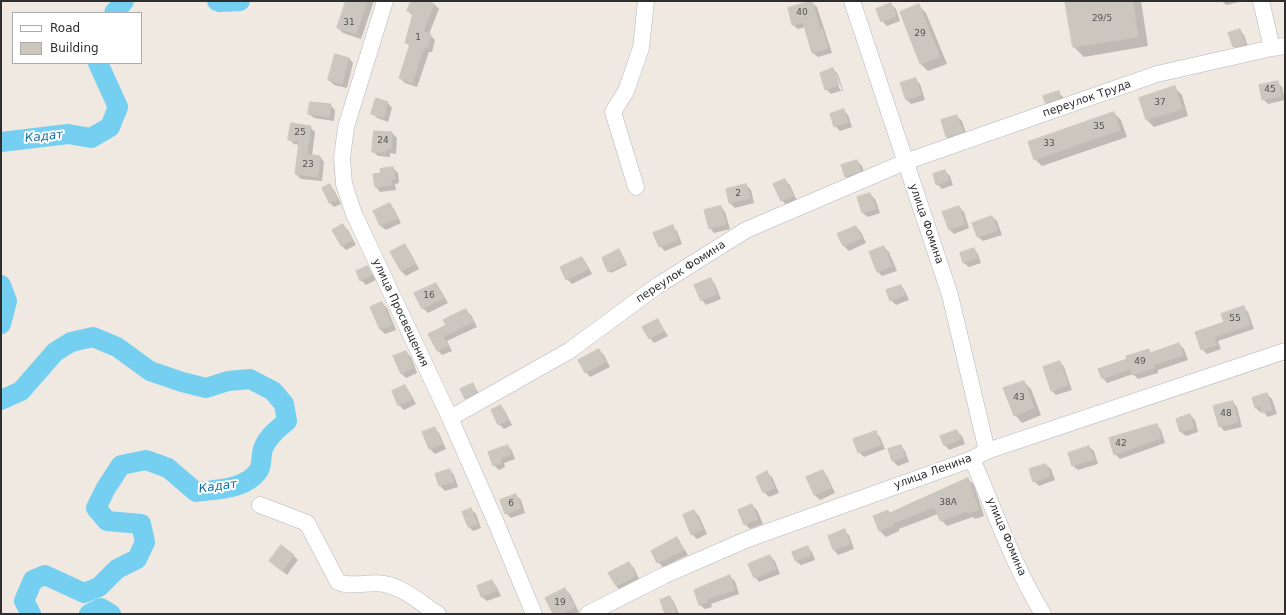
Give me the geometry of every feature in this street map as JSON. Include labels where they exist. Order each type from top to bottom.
[{"type":"street","name":"улица Просвещения","points":[[385,1],[346,127],[342,158],[344,184],[354,214],[450,418],[497,525],[531,613]]},
{"type":"street","points":[[636,187],[613,112],[626,91],[641,48],[646,1]]},
{"type":"street","name":"улица Фомина","points":[[852,1],[950,295],[987,451]]},
{"type":"street","points":[[1262,1],[1279,47]]},
{"type":"street","name":"переулок Труда","points":[[905,162],[1157,74],[1279,47]]},
{"type":"street","name":"переулок Фомина","points":[[450,418],[569,351],[657,286],[746,230],[905,162]]},
{"type":"street","name":"улица Ленина","points":[[588,614],[663,576],[748,539],[972,459],[987,451],[1285,350]]},
{"type":"street","name":"улица Фомина","points":[[972,459],[1026,586],[1043,614]]},
{"type":"street","points":[[260,505],[307,523],[338,582],[351,585],[367,582],[396,587],[438,614]]},
{"type":"building","points":[[346,1],[367,1],[356,34],[337,28]]},
{"type":"building","points":[[411,1],[428,1],[434,4],[423,32],[431,34],[427,48],[424,47],[412,83],[399,78],[410,44],[405,43],[413,13],[407,11]]},
{"type":"building","points":[[812,1],[820,29],[822,28],[828,48],[812,53],[803,22],[792,25],[788,8]]},
{"type":"building","points":[[1065,1],[1133,1],[1138,37],[1073,47]]},
{"type":"building","points":[[891,3],[896,16],[881,22],[876,9]]},
{"type":"building","points":[[919,4],[940,57],[920,64],[900,12]]},
{"type":"building","points":[[1240,29],[1245,44],[1233,47],[1228,33]]},
{"type":"building","points":[[335,54],[349,58],[342,84],[328,80]]},
{"type":"building","points":[[833,68],[839,85],[825,90],[820,73]]},
{"type":"building","points":[[916,78],[921,95],[906,100],[900,83]]},
{"type":"building","points":[[1278,81],[1281,96],[1262,100],[1259,85]]},
{"type":"building","points":[[1175,86],[1182,109],[1146,120],[1139,98]]},
{"type":"building","points":[[1059,91],[1060,98],[1045,103],[1043,96]]},
{"type":"building","points":[[376,98],[388,102],[383,118],[371,114]]},
{"type":"building","points":[[310,102],[331,104],[329,117],[308,114]]},
{"type":"building","points":[[844,109],[848,122],[834,127],[830,114]]},
{"type":"building","points":[[1114,112],[1120,130],[1034,160],[1028,142]]},
{"type":"building","points":[[957,115],[963,132],[946,137],[941,120]]},
{"type":"building","points":[[291,123],[311,126],[307,154],[320,156],[318,177],[295,174],[299,141],[288,140]]},
{"type":"building","points":[[374,131],[392,132],[391,149],[386,149],[386,152],[372,152]]},
{"type":"building","points":[[857,160],[861,171],[845,177],[841,165]]},
{"type":"building","points":[[393,167],[395,179],[391,179],[392,185],[375,187],[373,174],[381,173],[380,169]]},
{"type":"building","points":[[945,170],[949,180],[936,185],[933,174]]},
{"type":"building","points":[[785,179],[793,196],[781,201],[773,184]]},
{"type":"building","points":[[330,184],[337,200],[329,203],[322,188]]},
{"type":"building","points":[[746,184],[750,198],[729,203],[726,189]]},
{"type":"building","points":[[870,193],[876,209],[862,213],[857,197]]},
{"type":"building","points":[[390,203],[397,218],[380,226],[373,211]]},
{"type":"building","points":[[721,206],[726,224],[709,229],[704,210]]},
{"type":"building","points":[[959,206],[965,224],[949,230],[942,212]]},
{"type":"building","points":[[992,216],[998,230],[977,237],[972,223]]},
{"type":"building","points":[[343,224],[352,240],[341,246],[332,230]]},
{"type":"building","points":[[673,225],[678,240],[659,247],[653,233]]},
{"type":"building","points":[[856,226],[862,238],[843,246],[837,234]]},
{"type":"building","points":[[405,244],[415,264],[401,271],[390,252]]},
{"type":"building","points":[[884,246],[892,266],[877,272],[869,252]]},
{"type":"building","points":[[974,248],[977,258],[963,263],[960,253]]},
{"type":"building","points":[[619,249],[626,263],[608,272],[602,258]]},
{"type":"building","points":[[582,257],[588,269],[566,280],[560,267]]},
{"type":"building","points":[[368,266],[372,275],[360,281],[356,271]]},
{"type":"building","points":[[711,278],[717,294],[701,301],[694,285]]},
{"type":"building","points":[[436,283],[444,298],[422,309],[414,293]]},
{"type":"building","points":[[901,285],[905,295],[890,301],[886,290]]},
{"type":"building","points":[[382,302],[392,325],[380,330],[370,307]]},
{"type":"building","points":[[1244,306],[1250,325],[1214,337],[1217,345],[1201,350],[1195,332],[1224,322],[1221,314]]},
{"type":"building","points":[[466,309],[473,322],[443,337],[448,346],[437,351],[428,334],[446,325],[443,320]]},
{"type":"building","points":[[658,319],[664,331],[649,339],[642,327]]},
{"type":"building","points":[[1179,343],[1183,355],[1153,365],[1154,368],[1132,375],[1130,369],[1102,379],[1098,369],[1127,359],[1126,356],[1149,349],[1150,353]]},
{"type":"building","points":[[599,349],[606,362],[585,373],[578,360]]},
{"type":"building","points":[[406,351],[413,368],[401,374],[393,356]]},
{"type":"building","points":[[1060,361],[1068,385],[1051,391],[1043,367]]},
{"type":"building","points":[[1024,381],[1034,408],[1014,416],[1003,388]]},
{"type":"building","points":[[473,383],[477,392],[465,399],[460,389]]},
{"type":"building","points":[[405,385],[412,399],[398,406],[392,391]]},
{"type":"building","points":[[1267,393],[1272,410],[1262,413],[1260,406],[1255,408],[1252,398]]},
{"type":"building","points":[[1233,401],[1238,422],[1219,427],[1213,406]]},
{"type":"building","points":[[501,405],[508,420],[498,425],[491,410]]},
{"type":"building","points":[[1190,414],[1194,428],[1180,432],[1176,419]]},
{"type":"building","points":[[1157,424],[1161,438],[1114,455],[1109,438]]},
{"type":"building","points":[[435,427],[442,444],[429,449],[422,432]]},
{"type":"building","points":[[957,430],[961,439],[944,446],[940,436]]},
{"type":"building","points":[[876,431],[881,445],[858,453],[853,439]]},
{"type":"building","points":[[508,445],[511,454],[500,458],[501,463],[493,466],[488,452]]},
{"type":"building","points":[[901,445],[905,457],[892,461],[888,449]]},
{"type":"building","points":[[1089,446],[1094,459],[1072,466],[1068,453]]},
{"type":"building","points":[[1046,464],[1050,476],[1033,482],[1029,469]]},
{"type":"building","points":[[450,469],[454,482],[439,486],[435,474]]},
{"type":"building","points":[[823,470],[831,488],[814,495],[806,477]]},
{"type":"building","points":[[767,471],[774,488],[763,493],[756,477]]},
{"type":"building","points":[[968,478],[979,510],[968,513],[967,511],[940,521],[935,507],[893,523],[894,525],[879,531],[873,516],[888,510],[889,513]]},
{"type":"building","points":[[516,494],[521,508],[505,514],[500,500]]},
{"type":"building","points":[[752,504],[758,519],[744,525],[738,510]]},
{"type":"building","points":[[471,508],[477,524],[468,527],[462,512]]},
{"type":"building","points":[[694,510],[703,529],[691,535],[683,515]]},
{"type":"building","points":[[845,529],[850,544],[833,550],[828,536]]},
{"type":"building","points":[[677,537],[684,550],[657,563],[651,551]]},
{"type":"building","points":[[281,545],[294,555],[282,571],[269,561]]},
{"type":"building","points":[[808,546],[811,555],[795,561],[792,552]]},
{"type":"building","points":[[770,555],[776,569],[754,578],[748,564]]},
{"type":"building","points":[[629,562],[636,576],[616,586],[608,573]]},
{"type":"building","points":[[730,575],[735,590],[707,599],[708,602],[699,605],[694,590]]},
{"type":"building","points":[[492,580],[497,591],[481,597],[477,586]]},
{"type":"building","points":[[565,588],[575,607],[561,614],[553,614],[545,598]]},
{"type":"building","points":[[670,596],[676,612],[665,614],[660,600]]},
{"type":"waterway","name":"Кадат","points":[[115,12],[124,1]]},
{"type":"waterway","name":"Кадат","points":[[217,1],[240,1]]},
{"type":"waterway","name":"Кадат","points":[[1,142],[68,134],[91,138],[110,127],[118,107],[98,64]]},
{"type":"waterway","name":"Кадат","points":[[1,285],[7,301],[1,324]]},
{"type":"waterway","name":"Кадат","points":[[1,400],[21,391],[55,352],[71,342],[93,337],[117,347],[150,371],[182,382],[206,388],[228,381],[250,379],[273,391],[284,404],[287,421],[267,441],[263,449],[259,470],[253,477],[239,485],[196,492],[168,468],[146,460],[121,465],[106,488],[96,508],[107,521],[141,524],[145,542],[137,559],[117,569],[99,587],[84,593],[45,575],[33,580],[24,601],[31,614]]},
{"type":"waterway","name":"Кадат","points":[[89,614],[101,608],[111,614]]}]
